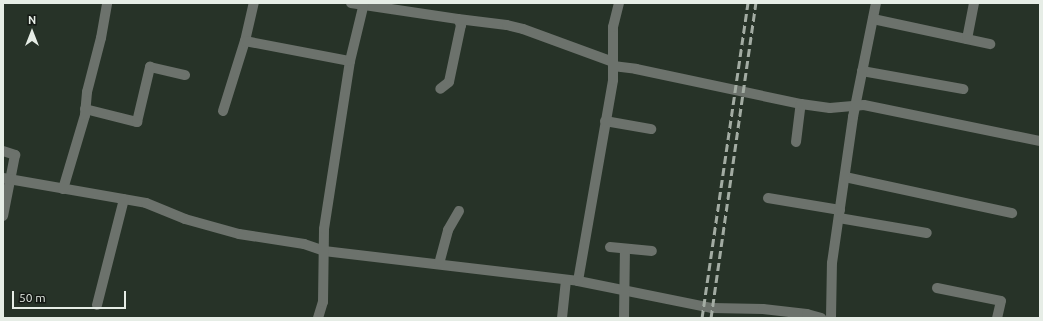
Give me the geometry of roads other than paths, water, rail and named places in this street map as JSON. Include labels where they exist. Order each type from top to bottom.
[{"type":"street","points":[[63,189],[85,109],[107,3]]},
{"type":"street","points":[[223,111],[245,41],[254,3]]},
{"type":"street","points":[[352,3],[507,25],[523,29],[613,64],[801,104],[830,108],[855,107],[864,105],[1040,141]]},
{"type":"street","points":[[578,281],[613,80],[613,27],[619,3]]},
{"type":"street","points":[[831,318],[832,263],[839,214],[855,107],[876,3]]},
{"type":"street","points":[[967,39],[974,3]]},
{"type":"street","points":[[318,318],[323,302],[324,229],[350,61],[364,4]]},
{"type":"street","points":[[440,89],[449,82],[461,26],[458,19]]},
{"type":"street","points":[[873,19],[990,44]]},
{"type":"street","points":[[245,41],[350,61]]},
{"type":"street","points":[[85,109],[137,122],[150,67],[184,75]]},
{"type":"street","points":[[862,71],[963,89]]},
{"type":"street","points":[[796,142],[801,104]]},
{"type":"street","points":[[605,121],[651,129]]},
{"type":"street","points":[[3,151],[15,155],[7,179],[3,216]]},
{"type":"street","points":[[845,177],[1012,213]]},
{"type":"street","points":[[7,179],[146,203],[185,219],[239,234],[304,244],[324,251],[578,281],[712,308],[763,309],[807,314],[821,318]]},
{"type":"street","points":[[768,198],[927,233]]},
{"type":"street","points":[[97,305],[124,200]]},
{"type":"street","points":[[439,264],[448,230],[459,211]]},
{"type":"street","points":[[610,247],[652,251]]},
{"type":"street","points":[[624,249],[624,318]]},
{"type":"street","points":[[562,318],[566,280]]},
{"type":"street","points":[[937,288],[1001,301],[997,318]]},
{"type":"railway","points":[[702,318],[748,3]]},
{"type":"railway","points":[[711,318],[756,3]]}]
